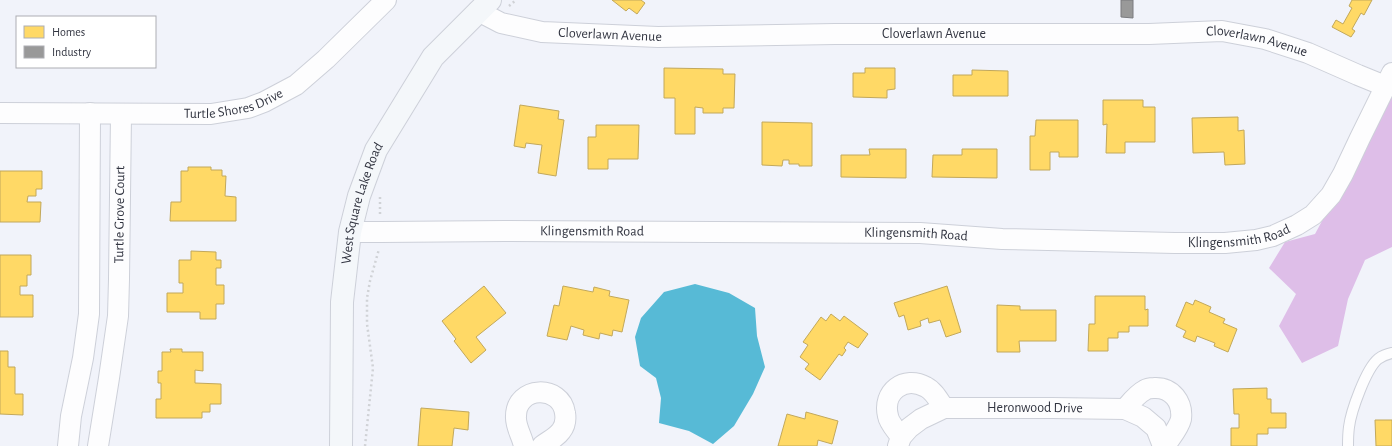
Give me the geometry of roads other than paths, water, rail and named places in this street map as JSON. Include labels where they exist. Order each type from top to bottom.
[{"type":"street","name":"Turtle Shores Drive","points":[[0,113],[211,114],[248,108],[264,102],[296,85],[326,59],[386,0]]},
{"type":"street","name":"Cloverlawn Avenue","points":[[491,7],[501,23],[542,32],[658,37],[835,34],[1149,34],[1222,31],[1272,41],[1308,53],[1358,76],[1388,80]]},
{"type":"street","name":"West Square Lake Road","points":[[341,446],[342,302],[350,232],[359,196],[376,150],[432,57],[491,7]]},
{"type":"street","name":"Klingensmith Road","points":[[350,232],[506,231],[920,234],[1002,239],[1175,243],[1225,243],[1256,240],[1273,236],[1297,225],[1313,215],[1331,195],[1343,174],[1388,80]]},
{"type":"street","points":[[68,446],[71,416],[83,358],[89,314],[90,114]]},
{"type":"street","name":"Turtle Grove Court","points":[[98,446],[118,316],[120,279],[120,114]]},
{"type":"street","points":[[89,314],[118,316]]},
{"type":"street","name":"Heronwood Drive","points":[[900,442],[888,418],[886,405],[890,394],[897,387],[907,383],[927,387],[944,408]]},
{"type":"street","name":"Heronwood Drive","points":[[1125,410],[1136,396],[1146,389],[1158,388],[1167,390],[1174,394],[1179,401],[1181,408],[1180,420],[1164,446]]},
{"type":"street","points":[[524,446],[517,424],[517,409],[520,402],[526,396],[533,392],[541,392],[556,396],[561,402],[566,417],[561,432],[542,446]]},
{"type":"street","name":"Heronwood Drive","points":[[900,442],[909,428],[921,419],[944,408],[1052,408],[1125,410],[1143,417],[1156,428],[1164,446]]},
{"type":"lane","points":[[1348,446],[1348,432],[1351,417],[1372,366],[1379,358],[1392,353]]},
{"type":"water","points":[[695,284],[729,293],[755,308],[757,336],[765,367],[753,394],[734,426],[713,444],[689,431],[659,423],[661,398],[656,378],[640,366],[635,337],[641,318],[664,292]]}]
